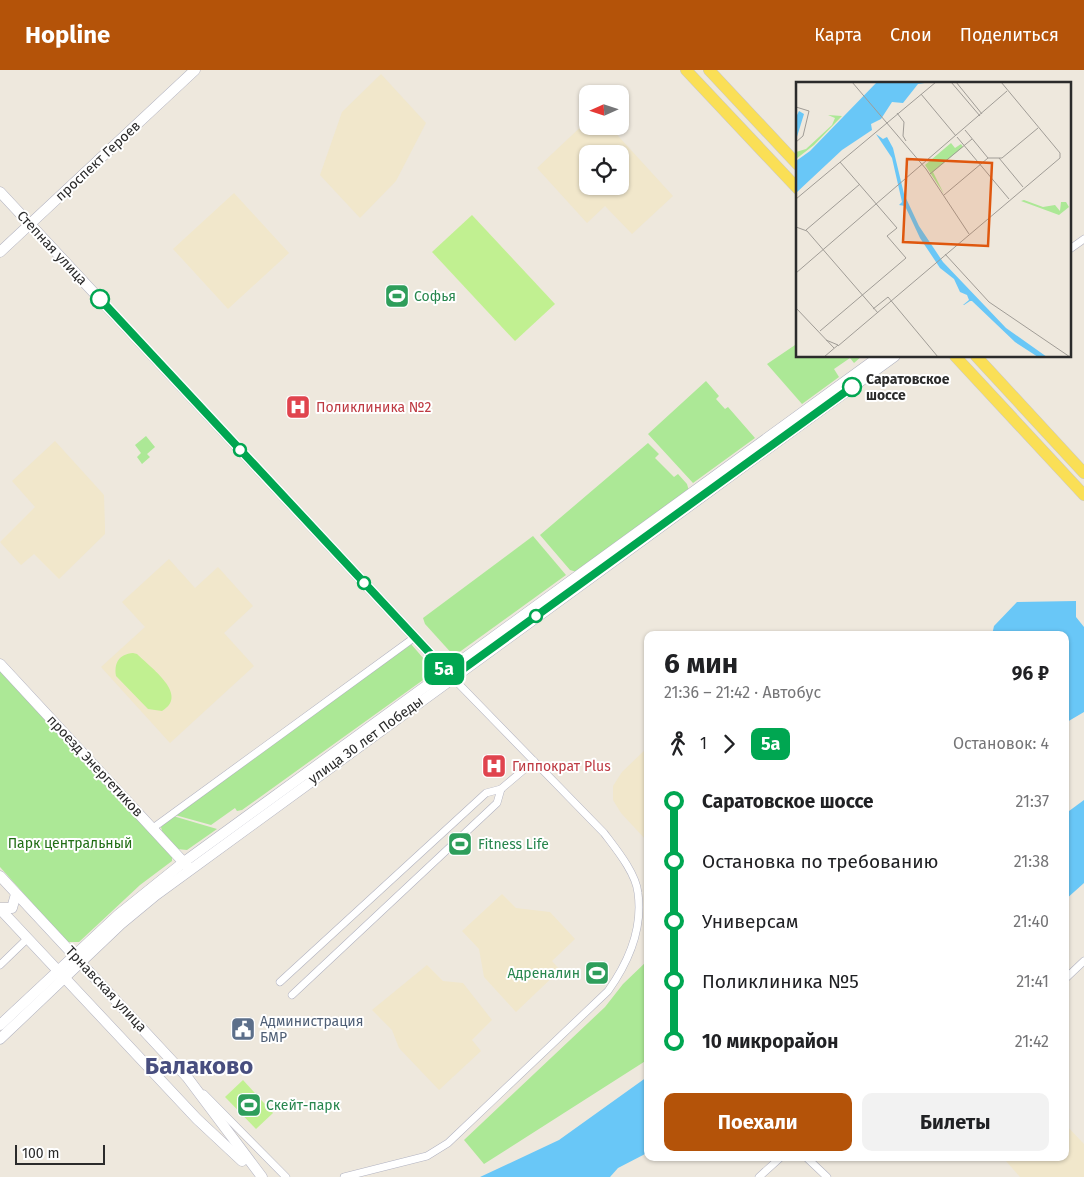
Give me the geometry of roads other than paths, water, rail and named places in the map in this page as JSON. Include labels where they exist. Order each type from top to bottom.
[{"type":"main road","name":"проспект Героев","points":[[0,252],[195,70]]},
{"type":"main road","points":[[686,70],[796,187]]},
{"type":"main road","points":[[709,70],[796,164]]},
{"type":"main road","points":[[765,154],[776,142]]},
{"type":"main road","name":"Степная улица","points":[[0,192],[449,674]]},
{"type":"main road","points":[[0,1039],[78,959],[187,866],[877,358]]},
{"type":"main road","points":[[449,674],[892,358]]},
{"type":"main road","points":[[957,358],[1084,495]]},
{"type":"main road","points":[[978,358],[1084,473]]},
{"type":"main road","name":"проезд Энергетиков","points":[[0,664],[187,866]]},
{"type":"main road","name":"Трнавская улица","points":[[0,876],[187,1077],[232,1140],[262,1177]]},
{"type":"main road","points":[[0,908],[12,908],[16,894]]},
{"type":"main road","name":"Трнавская улица","points":[[0,908],[197,1119],[258,1177]]},
{"type":"main road","points":[[0,1025],[62,974]]},
{"type":"main road","points":[[197,1119],[207,1112],[210,1107]]},
{"type":"street","points":[[1072,248],[1084,239]]},
{"type":"street","points":[[153,828],[415,637]]},
{"type":"street","points":[[344,1177],[427,1156],[443,1146],[608,991],[622,971],[633,945],[638,892],[625,862],[604,833],[449,674]]},
{"type":"street","points":[[280,982],[486,793],[501,789],[534,761]]},
{"type":"street","points":[[292,995],[497,803],[501,789]]},
{"type":"street","points":[[0,965],[28,938]]},
{"type":"street","points":[[1069,975],[1084,961]]},
{"type":"street","points":[[187,1077],[243,1130],[286,1177]]},
{"type":"street","points":[[232,1140],[234,1131],[243,1130]]},
{"type":"street","points":[[759,1177],[777,1161]]},
{"type":"street","points":[[810,1161],[827,1177]]},
{"type":"water","points":[[1076,601],[1076,617],[1084,627],[1084,712],[1069,721],[1069,631],[993,631],[994,626],[1017,602]]},
{"type":"water","points":[[1084,800],[1084,883],[1069,896],[1069,811]]},
{"type":"water","points":[[644,1079],[644,1155],[618,1168],[610,1177],[480,1177],[559,1140]]},
{"type":"place","name":"Софья","points":[[397,296]]},
{"type":"place","name":"Саратовское шоссе","points":[[852,387]]},
{"type":"place","name":"Поликлиника №2","points":[[298,407]]},
{"type":"place","name":"Гиппократ Plus","points":[[494,766]]},
{"type":"place","name":"Fitness Life","points":[[460,844]]},
{"type":"place","name":"Адреналин","points":[[597,973]]},
{"type":"place","name":"Администрация БМР","points":[[243,1029]]},
{"type":"place","name":"Скейт-парк","points":[[249,1105]]},
{"type":"district","name":"Балаково","points":[[199,1066]]},
{"type":"park label","name":"Парк центральный","points":[[70,843]]}]
